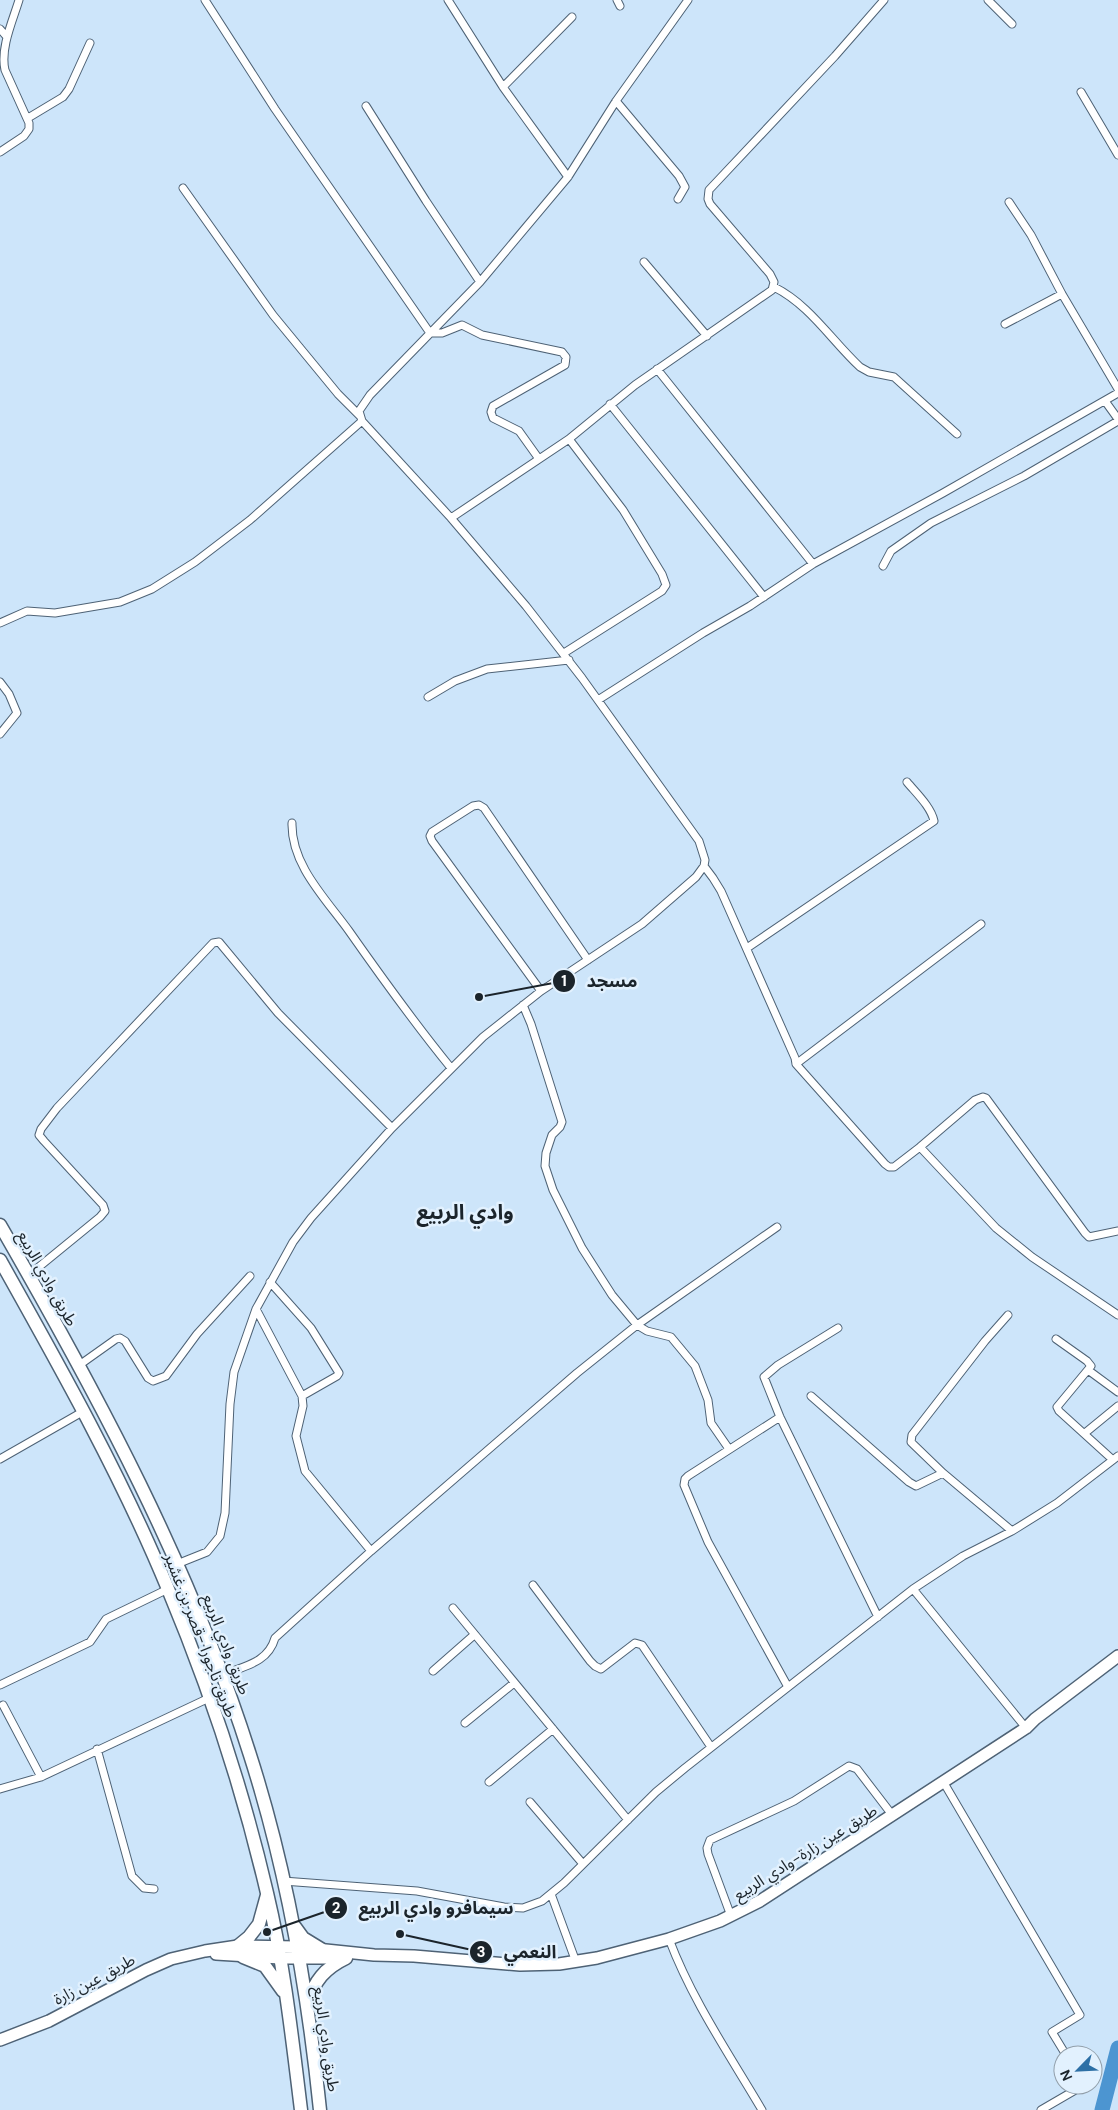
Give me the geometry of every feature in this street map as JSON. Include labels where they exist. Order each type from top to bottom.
[{"type":"highway","name":"طريق وادي الربيع","points":[[0,1225],[128,1457],[177,1564],[222,1675],[256,1773],[283,1881],[308,2003],[320,2110]]},
{"type":"highway","name":"طريق تاجورا -قصر بن غشير","points":[[0,1260],[84,1411],[126,1495],[168,1589],[209,1698],[240,1790],[267,1893],[280,1953],[300,2110]]},
{"type":"highway","points":[[267,1893],[259,1924],[240,1951],[265,1966],[286,1996]]},
{"type":"highway","points":[[290,1916],[303,1938],[321,1949]]},
{"type":"highway","points":[[308,2003],[317,1980],[330,1967],[346,1958]]},
{"type":"main road","name":"طريق عين زارة-وادي الربيع","points":[[374,1955],[414,1956],[520,1965],[576,1962],[669,1939],[731,1916],[760,1902],[893,1817],[1026,1728],[1035,1719],[1118,1656]]},
{"type":"main road","points":[[298,1953],[321,1949],[374,1955]]},
{"type":"main road","name":"طريق عين زارة","points":[[0,2040],[49,2021],[146,1970],[171,1959],[205,1951],[298,1953]]},
{"type":"main road","points":[[298,1953],[346,1958],[374,1955]]},
{"type":"street","points":[[0,152],[27,133],[29,123],[3,62],[3,46],[19,0]]},
{"type":"street","points":[[205,0],[275,109],[430,333]]},
{"type":"street","points":[[448,0],[503,87],[568,177]]},
{"type":"street","points":[[361,419],[360,407],[370,395],[480,282],[568,177],[616,101],[688,0]]},
{"type":"street","points":[[884,0],[835,56],[710,190],[708,199],[710,204],[770,274],[774,287],[814,317],[860,367],[869,372],[894,377],[957,434]]},
{"type":"street","points":[[988,0],[1012,24]]},
{"type":"street","points":[[503,87],[572,17]]},
{"type":"street","points":[[0,29],[7,37]]},
{"type":"street","points":[[28,118],[63,97],[69,89],[90,43]]},
{"type":"street","points":[[1081,92],[1118,156]]},
{"type":"street","points":[[616,101],[679,176],[685,187],[678,199]]},
{"type":"street","points":[[366,106],[480,282]]},
{"type":"street","points":[[183,188],[273,315],[338,394],[451,518],[564,653],[699,841],[704,852],[704,866],[717,884],[747,948],[796,1058],[796,1064],[889,1167],[894,1167],[920,1147],[975,1100],[983,1097],[986,1098],[1085,1233],[1089,1237],[1094,1237],[1118,1231]]},
{"type":"street","points":[[598,700],[764,597],[812,564],[952,489],[1118,391],[1062,294],[1031,235],[1009,202]]},
{"type":"street","points":[[644,262],[708,336]]},
{"type":"street","points":[[451,518],[569,439],[610,404],[657,369],[708,336],[770,292],[774,287]]},
{"type":"street","points":[[1005,324],[1062,294]]},
{"type":"street","points":[[430,333],[442,333],[462,325],[482,335],[562,352],[566,357],[565,365],[493,406],[491,412],[496,421],[519,431],[539,459]]},
{"type":"street","points":[[657,369],[812,564]]},
{"type":"street","points":[[882,566],[891,551],[931,524],[1024,476],[1118,420],[1105,400]]},
{"type":"street","points":[[610,404],[764,597]]},
{"type":"street","points":[[0,623],[27,611],[55,613],[120,602],[146,592],[195,562],[250,520],[361,419]]},
{"type":"street","points":[[564,653],[662,591],[666,585],[662,574],[623,510],[569,439]]},
{"type":"street","points":[[428,697],[455,681],[487,669],[569,660]]},
{"type":"street","points":[[0,682],[9,694],[17,713],[0,734]]},
{"type":"street","points":[[747,948],[934,821],[933,816],[922,800],[907,782]]},
{"type":"street","points":[[541,991],[432,841],[430,836],[432,832],[473,806],[484,808],[588,960]]},
{"type":"street","points":[[292,823],[292,835],[296,850],[315,887],[332,907],[406,1013],[451,1068]]},
{"type":"street","points":[[177,1564],[207,1552],[220,1536],[225,1514],[230,1404],[234,1372],[256,1309],[293,1242],[311,1218],[392,1128],[477,1043],[541,991],[648,918],[696,877],[704,866]]},
{"type":"street","points":[[796,1064],[980,924]]},
{"type":"street","points":[[28,1275],[105,1211],[103,1204],[44,1141],[40,1135],[40,1129],[57,1108],[213,943],[219,942],[278,1013],[392,1128]]},
{"type":"street","points":[[523,1005],[562,1122],[552,1135],[546,1153],[545,1166],[551,1184],[598,1275],[612,1295],[638,1325],[647,1331],[671,1337],[695,1366],[708,1400],[711,1423],[729,1449]]},
{"type":"street","points":[[920,1147],[996,1228],[1032,1257],[1118,1315]]},
{"type":"street","points":[[222,1675],[267,1655],[272,1649],[275,1638],[371,1551],[577,1373],[638,1325],[777,1227]]},
{"type":"street","points":[[78,1366],[120,1338],[125,1341],[148,1378],[153,1380],[166,1376],[197,1334],[250,1276]]},
{"type":"street","points":[[270,1282],[311,1328],[338,1372],[337,1376],[302,1396]]},
{"type":"street","points":[[256,1309],[302,1396],[303,1406],[296,1436],[305,1471],[371,1551]]},
{"type":"street","points":[[1008,1315],[984,1341],[912,1435],[911,1442],[943,1473],[1012,1531]]},
{"type":"street","points":[[838,1328],[778,1365],[764,1377],[780,1417],[878,1617]]},
{"type":"street","points":[[283,1881],[417,1891],[504,1907],[523,1908],[542,1901],[583,1864],[656,1792],[878,1617],[913,1590],[963,1556],[1012,1531],[1057,1503],[1116,1458],[1059,1412],[1057,1407],[1091,1366],[1056,1338]]},
{"type":"street","points":[[1088,1370],[1118,1392]]},
{"type":"street","points":[[811,1396],[909,1482],[916,1486],[920,1485],[943,1473]]},
{"type":"street","points":[[1085,1433],[1118,1406]]},
{"type":"street","points":[[0,1460],[84,1411]]},
{"type":"street","points":[[780,1417],[688,1476],[685,1479],[684,1485],[708,1542],[788,1687]]},
{"type":"street","points":[[533,1585],[590,1661],[598,1668],[601,1669],[635,1643],[642,1645],[712,1747]]},
{"type":"street","points":[[0,1685],[90,1642],[106,1619],[168,1589]]},
{"type":"street","points":[[913,1590],[1026,1728]]},
{"type":"street","points":[[453,1608],[474,1636],[628,1820]]},
{"type":"street","points":[[433,1670],[474,1636]]},
{"type":"street","points":[[465,1723],[514,1683]]},
{"type":"street","points":[[0,1789],[41,1777],[209,1698]]},
{"type":"street","points":[[3,1705],[41,1777]]},
{"type":"street","points":[[489,1782],[553,1729]]},
{"type":"street","points":[[97,1750],[132,1876],[144,1888],[154,1889]]},
{"type":"street","points":[[731,1916],[708,1854],[707,1843],[710,1840],[794,1801],[849,1766],[857,1769],[893,1817]]},
{"type":"street","points":[[944,1783],[1080,2015],[1052,2032],[1060,2045]]},
{"type":"street","points":[[530,1802],[583,1864]]},
{"type":"street","points":[[551,1894],[576,1962]]},
{"type":"street","points":[[669,1939],[680,1968],[697,2001],[762,2110]]},
{"type":"street","points":[[1041,2110],[1067,2095]]},
{"type":"waterway","points":[[1102,2110],[1118,2048]]},
{"type":"place","name":"مسجد","points":[[479,997]]},
{"type":"place","name":"سيمافرو وادي الربيع","points":[[267,1932]]},
{"type":"place","name":"النعمي","points":[[400,1934]]},
{"type":"district","name":"وادي الربيع","points":[[465,1212]]}]
